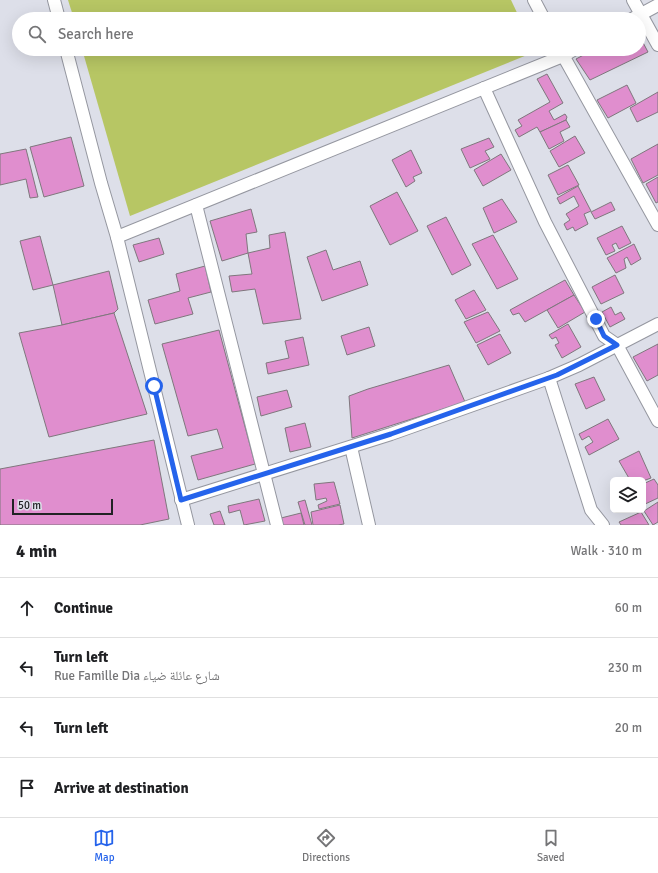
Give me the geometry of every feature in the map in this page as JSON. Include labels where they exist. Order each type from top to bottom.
[{"type":"street","points":[[54,0],[57,12]]},
{"type":"street","points":[[534,0],[540,12]]},
{"type":"street","points":[[633,0],[636,12]]},
{"type":"street","points":[[646,12],[658,5]]},
{"type":"street","points":[[646,29],[658,45]]},
{"type":"street","points":[[68,56],[101,183],[117,237],[188,525]]},
{"type":"street","points":[[117,237],[484,88],[552,56]]},
{"type":"street","points":[[563,56],[658,225]]},
{"type":"street","points":[[484,88],[545,222],[604,336],[617,345],[658,421]]},
{"type":"street","points":[[196,205],[277,525]]},
{"type":"street","points":[[181,500],[391,434],[549,378],[579,365],[658,324]]},
{"type":"street","points":[[549,378],[591,510],[603,525]]},
{"type":"street","points":[[351,447],[369,525]]},
{"type":"green space","points":[[68,0],[511,0],[517,12],[72,12]]},
{"type":"green space","points":[[84,56],[525,56],[130,216]]},
{"type":"building","points":[[582,56],[640,56],[590,80],[576,59]]},
{"type":"building","points":[[547,74],[563,103],[549,111],[554,120],[565,114],[567,117],[566,120],[540,132],[537,127],[519,137],[515,130],[522,126],[518,120],[550,102],[537,79]]},
{"type":"building","points":[[627,85],[636,103],[608,118],[597,100]]},
{"type":"building","points":[[658,92],[658,112],[637,122],[630,108]]},
{"type":"building","points":[[566,120],[570,127],[560,132],[564,141],[549,149],[540,132]]},
{"type":"building","points":[[575,136],[585,153],[559,167],[550,151]]},
{"type":"building","points":[[71,137],[84,186],[44,197],[30,147]]},
{"type":"building","points":[[489,138],[494,147],[485,151],[490,159],[470,168],[461,149]]},
{"type":"building","points":[[658,144],[658,175],[643,183],[631,159]]},
{"type":"building","points":[[26,149],[38,197],[30,198],[26,179],[0,185],[0,154]]},
{"type":"building","points":[[411,150],[422,173],[413,177],[415,181],[406,187],[392,160]]},
{"type":"building","points":[[501,154],[511,170],[483,186],[474,170]]},
{"type":"building","points":[[568,165],[579,185],[558,195],[548,175]]},
{"type":"building","points":[[658,177],[658,202],[656,203],[646,184]]},
{"type":"building","points":[[578,186],[591,211],[584,214],[588,224],[575,231],[573,227],[567,230],[564,224],[570,220],[566,214],[579,206],[574,196],[560,204],[557,198]]},
{"type":"building","points":[[397,192],[418,231],[390,245],[370,206]]},
{"type":"building","points":[[502,199],[517,222],[494,233],[483,208]]},
{"type":"building","points":[[611,202],[615,210],[595,219],[591,212]]},
{"type":"building","points":[[251,209],[257,232],[246,234],[248,253],[222,261],[210,221]]},
{"type":"building","points":[[446,217],[471,265],[452,275],[427,226]]},
{"type":"building","points":[[622,226],[631,243],[619,249],[616,243],[612,245],[615,251],[606,255],[597,238]]},
{"type":"building","points":[[285,232],[301,319],[263,324],[255,289],[232,292],[229,276],[252,274],[248,253],[270,248],[269,235]]},
{"type":"building","points":[[493,235],[518,279],[497,289],[472,244]]},
{"type":"building","points":[[40,236],[53,285],[33,290],[20,241]]},
{"type":"building","points":[[159,238],[164,254],[139,262],[133,245]]},
{"type":"building","points":[[634,244],[641,259],[631,265],[627,257],[624,259],[626,268],[616,273],[607,258]]},
{"type":"building","points":[[326,250],[333,270],[360,261],[368,285],[322,301],[307,257]]},
{"type":"building","points":[[205,266],[211,292],[188,298],[193,314],[155,324],[148,300],[180,291],[176,274]]},
{"type":"building","points":[[109,271],[118,309],[114,313],[62,325],[53,285]]},
{"type":"building","points":[[615,275],[624,293],[601,304],[592,287]]},
{"type":"building","points":[[565,280],[574,295],[525,322],[519,313],[513,315],[510,310]]},
{"type":"building","points":[[474,290],[486,310],[466,319],[455,300]]},
{"type":"building","points":[[574,295],[585,312],[558,328],[547,310]]},
{"type":"building","points":[[611,307],[615,315],[621,312],[625,319],[610,327],[602,312]]},
{"type":"building","points":[[488,312],[500,331],[476,343],[464,322]]},
{"type":"building","points":[[114,313],[147,414],[49,437],[19,333]]},
{"type":"building","points":[[568,324],[581,347],[562,358],[555,345],[559,343],[556,337],[552,339],[549,335]]},
{"type":"building","points":[[369,327],[375,346],[347,355],[341,336]]},
{"type":"building","points":[[219,330],[255,464],[198,480],[191,456],[223,448],[217,429],[188,436],[162,344]]},
{"type":"building","points":[[500,334],[511,353],[488,365],[477,345]]},
{"type":"building","points":[[303,337],[309,365],[268,374],[266,363],[289,358],[285,341]]},
{"type":"building","points":[[658,344],[658,375],[647,381],[633,357]]},
{"type":"building","points":[[449,365],[465,402],[352,438],[349,396]]},
{"type":"building","points":[[594,377],[605,400],[586,409],[575,384]]},
{"type":"building","points":[[287,390],[292,407],[261,416],[257,397]]},
{"type":"building","points":[[608,419],[619,439],[589,455],[585,447],[593,442],[589,436],[582,440],[579,434]]},
{"type":"building","points":[[305,423],[311,447],[290,452],[285,428]]},
{"type":"building","points":[[154,440],[169,519],[140,525],[0,525],[0,469]]},
{"type":"building","points":[[639,451],[651,478],[646,480],[646,477],[628,477],[619,461]]},
{"type":"building","points":[[654,479],[658,485],[658,498],[646,504],[646,483]]},
{"type":"building","points":[[334,482],[340,504],[319,509],[318,505],[327,501],[326,498],[316,500],[314,484]]},
{"type":"building","points":[[259,499],[265,521],[244,525],[240,510],[229,513],[228,506]]},
{"type":"building","points":[[305,500],[312,525],[305,525],[298,502]]},
{"type":"building","points":[[658,502],[658,522],[653,525],[645,513],[646,510]]},
{"type":"building","points":[[340,505],[344,524],[313,525],[311,512]]},
{"type":"building","points":[[220,511],[225,525],[214,525],[210,514]]},
{"type":"building","points":[[301,513],[304,525],[283,525],[281,518]]},
{"type":"building","points":[[642,513],[649,525],[621,525],[619,522]]},
{"type":"route","points":[[154,386],[181,500],[391,434],[557,375],[617,345],[604,336],[596,319]]}]
